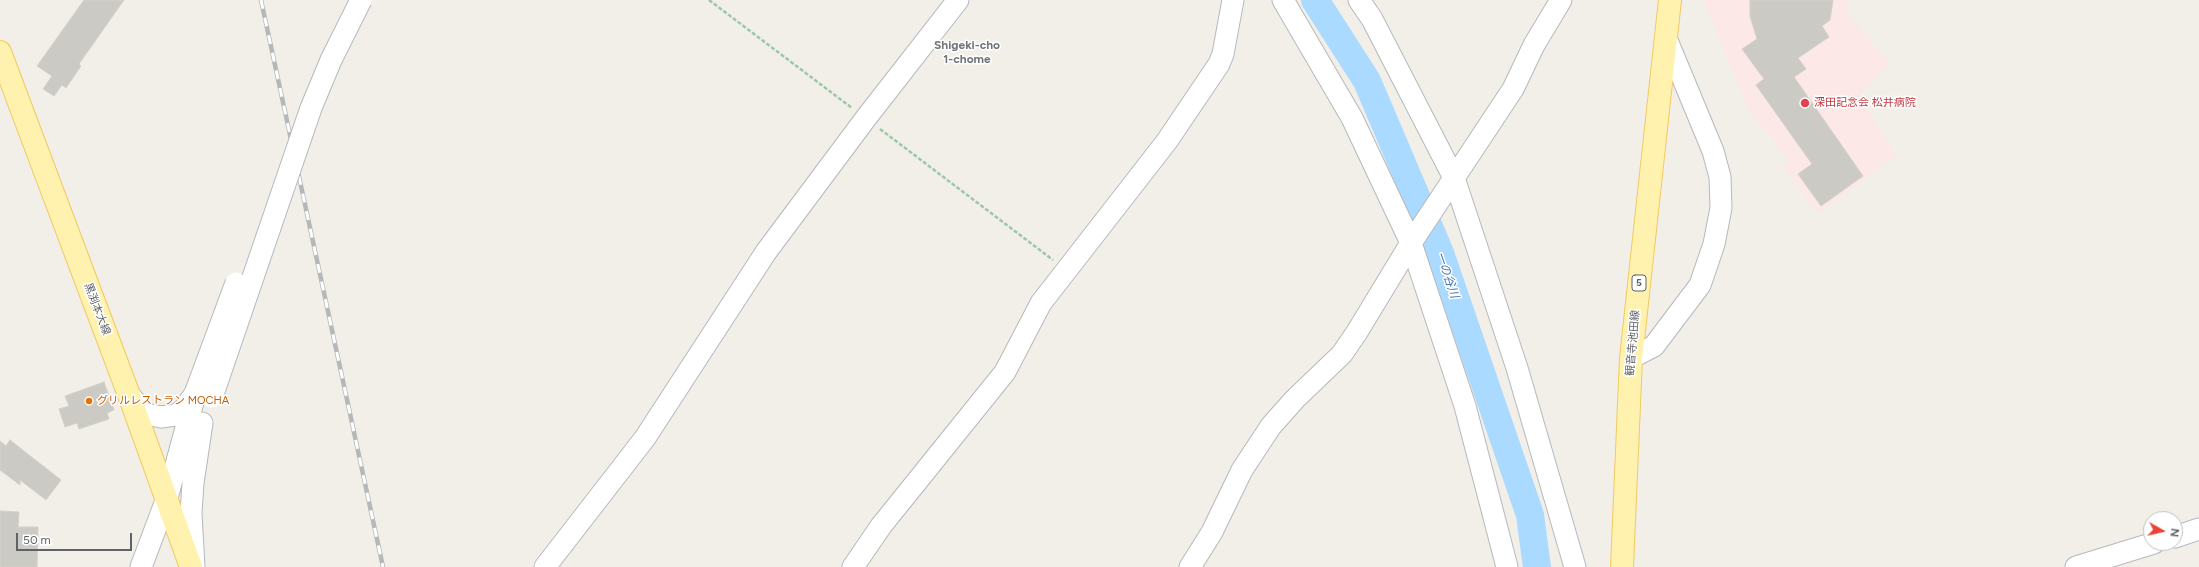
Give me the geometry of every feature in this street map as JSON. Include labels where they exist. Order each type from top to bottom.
[{"type":"main road","name":"観音寺池田線","points":[[1622,567],[1631,358],[1670,0]]},
{"type":"main road","name":"黒渕本大線","points":[[0,52],[129,395],[191,567]]},
{"type":"street","points":[[194,567],[191,513],[193,483],[202,423],[204,395],[286,139],[314,67],[346,0]]},
{"type":"street","points":[[167,498],[178,457],[204,395],[311,108],[331,60],[361,0]]},
{"type":"street","points":[[545,567],[645,438],[766,252],[866,118],[958,0]]},
{"type":"street","points":[[853,567],[881,526],[1005,372],[1041,303],[1167,141],[1219,64],[1232,0]]},
{"type":"street","points":[[1283,0],[1352,118],[1411,243],[1465,406],[1507,567]]},
{"type":"street","points":[[1360,0],[1372,19],[1454,178],[1517,368],[1575,567]]},
{"type":"street","points":[[1190,567],[1212,532],[1242,470],[1271,426],[1295,399],[1342,354],[1411,243],[1513,89],[1534,45],[1561,0]]},
{"type":"street","points":[[1631,358],[1654,346],[1700,285],[1714,244],[1721,208],[1720,177],[1713,151],[1666,38]]},
{"type":"street","points":[[129,395],[146,414],[160,417],[176,414],[204,395]]},
{"type":"street","points":[[141,567],[167,498],[202,423]]},
{"type":"street","points":[[148,447],[158,460],[165,465],[172,464],[178,457]]},
{"type":"street","points":[[2183,534],[2199,529]]},
{"type":"street","points":[[2076,567],[2143,546]]},
{"type":"path","points":[[709,0],[1066,270]]},
{"type":"shaded area","name":"深田記念会 松井病院","points":[[1703,0],[1848,0],[1848,14],[1889,63],[1859,95],[1896,155],[1818,214],[1783,165],[1789,160],[1749,111]]},
{"type":"building","points":[[84,0],[124,0],[79,64],[81,66],[66,88],[62,85],[54,96],[43,89],[52,76],[37,66]]},
{"type":"building","points":[[1750,0],[1833,0],[1830,20],[1822,26],[1829,37],[1798,58],[1806,69],[1794,77],[1863,176],[1821,206],[1798,174],[1812,164],[1756,85],[1764,79],[1742,49],[1757,39],[1750,16]]},
{"type":"building","name":"グリルレストラン MOCHA","points":[[104,382],[114,410],[107,413],[109,419],[79,429],[77,423],[65,427],[59,409],[69,406],[65,396]]},
{"type":"building","points":[[10,440],[61,480],[46,500],[20,480],[20,485],[0,470],[0,441],[6,446]]},
{"type":"building","points":[[0,511],[19,512],[18,527],[38,527],[37,567],[0,567]]},
{"type":"waterway","name":"一の谷川","points":[[1315,0],[1367,81],[1440,253],[1530,515],[1537,567]]},
{"type":"railway","points":[[261,0],[383,567]]},
{"type":"place","name":"深田記念会 松井病院","points":[[1805,103]]},
{"type":"place","name":"グリルレストラン MOCHA","points":[[89,401]]},
{"type":"district","name":"Shigeki-cho 1-chome","points":[[967,52]]}]
